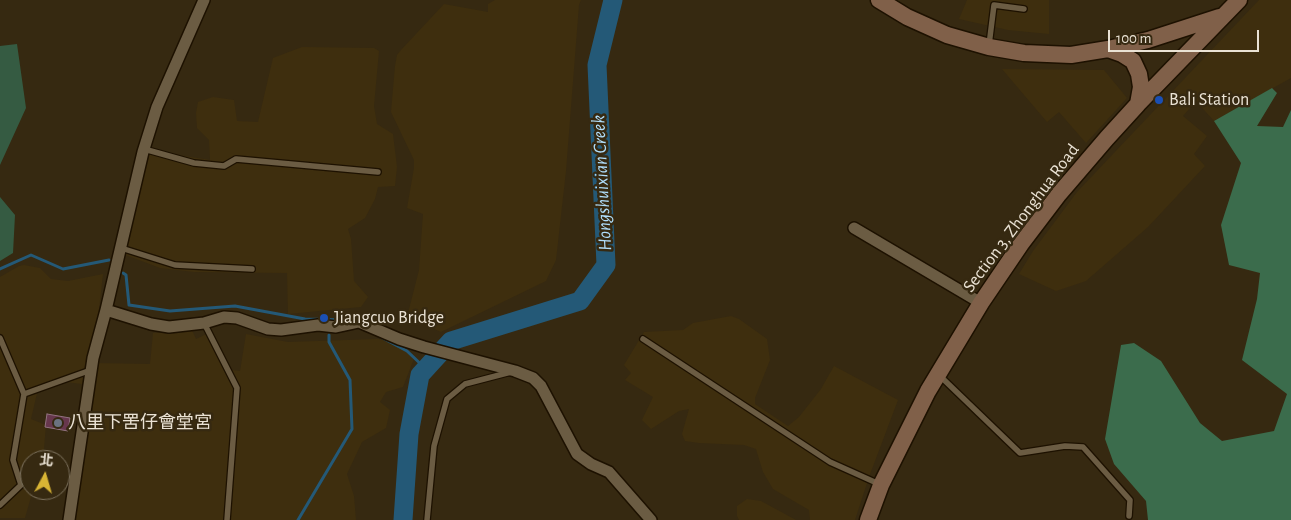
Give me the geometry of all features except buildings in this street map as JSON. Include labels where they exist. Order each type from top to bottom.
[{"type":"main road","points":[[879,0],[907,17],[947,35],[989,47],[1024,53],[1071,55],[1108,50],[1148,40],[1224,15]]},
{"type":"main road","name":"Section 3, Zhonghua Road","points":[[868,520],[881,485],[906,432],[938,374],[981,303],[1021,244],[1060,194],[1138,104],[1239,0]]},
{"type":"main road","points":[[1108,50],[1122,54],[1133,61],[1139,74],[1141,86],[1138,104]]},
{"type":"street","points":[[70,520],[93,358],[144,149],[157,107],[202,1]]},
{"type":"street","points":[[854,228],[981,303]]},
{"type":"street","points":[[106,310],[151,324],[169,326],[204,323],[224,317],[237,318],[268,330],[318,325],[336,327],[359,322],[398,339],[510,369],[533,378],[541,386],[578,454],[591,464],[609,472],[651,520]]},
{"type":"lane","points":[[989,47],[994,5],[1024,9]]},
{"type":"lane","points":[[144,149],[194,162],[224,166],[236,159],[378,172]]},
{"type":"lane","points":[[121,248],[175,265],[252,269]]},
{"type":"lane","points":[[204,323],[237,388],[227,520]]},
{"type":"lane","points":[[0,338],[24,394],[13,460],[20,485],[0,505]]},
{"type":"lane","points":[[643,339],[830,462],[881,485]]},
{"type":"lane","points":[[427,520],[434,446],[447,399],[464,384],[510,369]]},
{"type":"lane","points":[[24,394],[91,370]]},
{"type":"lane","points":[[938,374],[1020,453],[1065,446],[1083,447],[1130,500],[1129,516]]},
{"type":"shaded area","points":[[495,0],[581,0],[579,5],[566,171],[556,260],[546,281],[441,332],[407,317],[419,270],[423,214],[407,208],[414,160],[391,112],[395,66],[397,55],[444,4],[488,12],[488,4]]},
{"type":"shaded area","points":[[967,0],[1049,0],[1049,34],[1008,30],[959,19]]},
{"type":"shaded area","points":[[1259,0],[1291,0],[1291,78],[1214,121],[1196,101],[1183,116],[1207,136],[1194,154],[1205,166],[1148,227],[1086,281],[1056,291],[1019,274],[1033,251],[1077,192]]},
{"type":"shaded area","points":[[302,47],[374,48],[379,51],[374,106],[377,124],[393,134],[397,167],[395,186],[378,187],[375,199],[365,218],[348,229],[351,239],[354,281],[368,297],[361,307],[288,314],[287,273],[194,272],[160,268],[123,254],[151,147],[172,154],[210,160],[209,140],[197,128],[196,113],[198,102],[213,97],[234,100],[237,121],[258,122],[273,58]]},
{"type":"shaded area","points":[[1002,69],[1104,70],[1127,98],[1086,143],[1059,112],[1047,122]]},
{"type":"shaded area","points":[[19,266],[40,268],[51,279],[68,281],[103,274],[93,363],[150,364],[153,333],[192,330],[196,339],[211,332],[228,367],[232,370],[240,371],[246,334],[288,342],[388,340],[415,356],[403,387],[386,392],[380,402],[390,410],[386,428],[362,442],[347,474],[354,496],[356,520],[66,520],[68,500],[70,500],[82,384],[56,381],[50,389],[38,389],[31,419],[46,425],[44,450],[20,450],[20,500],[30,500],[25,518],[0,518],[0,277]]},
{"type":"shaded area","points":[[731,316],[739,319],[767,339],[770,360],[755,398],[755,404],[788,426],[799,417],[821,389],[834,366],[898,400],[855,520],[810,520],[809,510],[773,489],[763,472],[756,449],[744,445],[685,441],[682,434],[689,409],[679,411],[651,429],[642,420],[653,397],[625,380],[631,373],[624,365],[644,332],[683,330],[693,323]]},
{"type":"shaded area","points":[[747,499],[761,501],[796,520],[739,520],[737,506]]},
{"type":"green space","points":[[17,44],[26,108],[0,165],[0,46]]},
{"type":"green space","points":[[1272,88],[1277,93],[1257,126],[1283,127],[1291,110],[1291,520],[1148,520],[1146,501],[1114,464],[1105,439],[1121,345],[1134,343],[1161,361],[1200,423],[1222,441],[1274,431],[1287,394],[1242,360],[1257,299],[1260,273],[1229,265],[1221,225],[1241,163],[1214,121]]},
{"type":"green space","points":[[0,197],[15,215],[13,253],[0,261]]},
{"type":"waterway","name":"Hongshuixian Creek","points":[[403,520],[409,434],[420,375],[451,341],[580,301],[606,265],[597,65],[613,0]]},
{"type":"waterway","points":[[0,269],[31,255],[63,269],[109,260]]},
{"type":"waterway","points":[[123,273],[126,275],[129,305],[170,311],[235,306],[305,319],[345,320]]},
{"type":"waterway","points":[[298,520],[352,429],[350,380],[329,342],[329,335]]},
{"type":"waterway","points":[[377,335],[407,351],[426,369]]},
{"type":"place","name":"Bali Station","points":[[1159,100]]},
{"type":"place","name":"Jiangcuo Bridge","points":[[324,318]]},
{"type":"place","name":"八里下罟仔會堂宮","points":[[58,423]]}]
